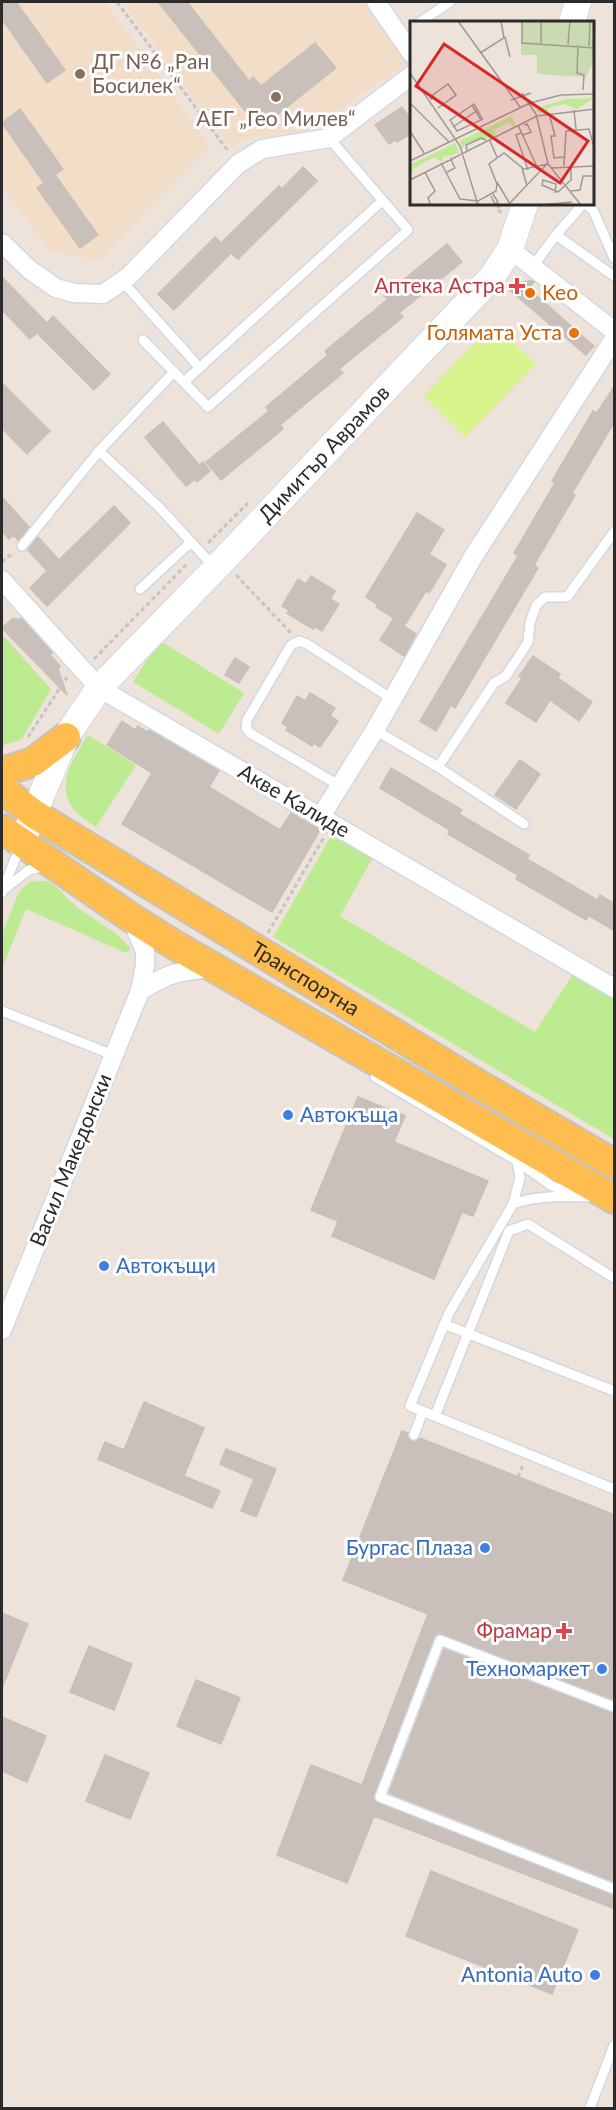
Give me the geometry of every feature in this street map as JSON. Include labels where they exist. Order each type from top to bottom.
[{"type":"main road","points":[[2,772],[33,762],[66,736]]},
{"type":"main road","name":"Транспортна","points":[[2,789],[34,814],[466,1077],[615,1164]]},
{"type":"main road","name":"Транспортна","points":[[11,836],[209,973],[614,1199]]},
{"type":"street","points":[[376,2],[410,51]]},
{"type":"street","points":[[572,21],[578,2]]},
{"type":"street","points":[[2,243],[30,270],[56,288],[74,293],[103,294],[122,281],[238,164],[262,149],[329,138],[410,77]]},
{"type":"street","name":"Димитър Аврамов","points":[[11,836],[34,814],[66,736],[99,688],[492,277],[510,249],[524,206]]},
{"type":"street","points":[[510,249],[615,331]]},
{"type":"street","points":[[327,820],[340,786],[375,730],[473,557],[615,339]]},
{"type":"street","name":"Акве Калиде","points":[[2,580],[99,688],[615,988]]},
{"type":"street","name":"Васил Македонски","points":[[2,1330],[140,991],[145,951],[130,917]]},
{"type":"street","points":[[140,991],[160,978],[180,970],[209,973]]},
{"type":"lane","points":[[422,21],[450,2]]},
{"type":"lane","points":[[143,340],[208,407],[408,230],[329,138]]},
{"type":"lane","points":[[184,382],[382,201]]},
{"type":"lane","points":[[533,266],[556,235],[582,206]]},
{"type":"lane","points":[[587,206],[593,210],[615,258]]},
{"type":"lane","points":[[556,235],[615,276]]},
{"type":"lane","points":[[122,281],[200,368]]},
{"type":"lane","points":[[22,546],[99,451],[174,372]]},
{"type":"lane","points":[[99,451],[159,507],[190,543],[219,565]]},
{"type":"lane","points":[[438,767],[494,683],[506,676],[528,642],[530,623],[536,606],[545,597],[567,597],[615,532]]},
{"type":"lane","points":[[140,589],[190,543]]},
{"type":"lane","points":[[340,786],[250,733],[246,728],[248,720],[291,645],[299,641],[307,644],[392,699]]},
{"type":"lane","points":[[375,730],[438,767],[524,824]]},
{"type":"lane","points":[[2,892],[11,836]]},
{"type":"lane","points":[[2,892],[29,870],[52,865]]},
{"type":"lane","points":[[2,1011],[113,1055]]},
{"type":"lane","points":[[365,1071],[517,1161],[552,1186],[582,1197]]},
{"type":"lane","points":[[517,1161],[520,1178],[513,1204],[444,1324],[410,1406],[615,1489]]},
{"type":"lane","points":[[513,1204],[532,1199],[582,1197],[614,1199]]},
{"type":"lane","points":[[435,1416],[509,1231],[528,1224],[615,1278]]},
{"type":"lane","points":[[444,1324],[615,1391]]},
{"type":"lane","points":[[414,1435],[423,1411]]},
{"type":"lane","points":[[615,1707],[440,1640],[380,1797],[615,1889]]},
{"type":"lane","points":[[590,2109],[615,2045]]},
{"type":"path","points":[[117,2],[238,164]]},
{"type":"path","points":[[219,565],[299,641]]},
{"type":"path","points":[[266,937],[327,820]]},
{"type":"shaded area","name":"ДГ №6 „Ран Босилек“","points":[[2,2],[105,2],[210,146],[98,261],[49,250],[2,186]]},
{"type":"shaded area","name":"АЕГ „Гео Милев“","points":[[123,2],[366,2],[409,62],[308,131],[248,139],[230,147]]},
{"type":"green space","points":[[494,323],[536,364],[465,437],[424,396]]},
{"type":"green space","points":[[2,634],[51,689],[22,739],[2,746]]},
{"type":"green space","points":[[159,640],[244,693],[219,734],[133,682]]},
{"type":"green space","points":[[88,735],[136,765],[96,827],[73,809],[66,787],[69,768]]},
{"type":"green space","points":[[332,834],[373,857],[340,916],[535,1032],[579,965],[614,986],[614,1139],[273,937]]},
{"type":"green space","points":[[47,881],[55,886],[78,908],[118,935],[131,949],[126,953],[26,909],[2,969],[2,934],[19,892],[28,883]]},
{"type":"building","points":[[16,2],[65,70],[47,83],[2,19],[2,4]]},
{"type":"building","points":[[158,2],[187,2],[249,81],[253,77],[261,86],[315,43],[336,68],[268,122],[257,108],[253,111],[251,108],[246,112]]},
{"type":"building","points":[[402,107],[410,118],[410,134],[389,144],[375,125]]},
{"type":"building","points":[[20,109],[63,169],[55,175],[98,235],[80,248],[37,188],[44,183],[2,123]]},
{"type":"building","points":[[303,167],[317,181],[238,259],[231,253],[174,310],[158,294],[215,237],[221,243],[279,186],[282,189]]},
{"type":"building","points":[[447,244],[462,262],[399,313],[403,317],[339,369],[343,373],[280,425],[283,429],[221,480],[206,462],[269,411],[266,407],[328,355],[325,351],[388,299],[384,296]]},
{"type":"building","points":[[2,277],[47,323],[53,316],[110,374],[94,390],[37,333],[30,339],[2,310]]},
{"type":"building","points":[[531,280],[534,282],[528,288],[594,346],[586,355],[506,287]]},
{"type":"building","points":[[2,383],[50,431],[27,454],[2,428]]},
{"type":"building","points":[[615,385],[615,421],[572,493],[575,495],[534,565],[538,568],[455,708],[451,705],[436,731],[420,721],[518,556],[514,553],[555,483],[552,481],[593,411],[597,413]]},
{"type":"building","points":[[163,422],[199,465],[203,462],[210,471],[197,482],[195,479],[186,486],[145,437]]},
{"type":"building","points":[[2,497],[29,527],[18,540],[14,535],[9,539],[2,531]]},
{"type":"building","points":[[114,506],[130,523],[47,606],[30,588],[47,571],[28,550],[38,537],[59,560]]},
{"type":"building","points":[[417,513],[444,530],[429,554],[446,565],[429,593],[426,591],[404,626],[416,634],[404,656],[380,640],[394,618],[376,607],[378,605],[366,597]]},
{"type":"building","points":[[311,576],[335,591],[330,599],[339,604],[322,631],[314,626],[313,629],[287,613],[289,610],[282,606],[298,579],[306,584]]},
{"type":"building","points":[[13,618],[19,620],[21,618],[52,652],[50,655],[60,666],[58,669],[67,695],[2,628]]},
{"type":"building","points":[[533,656],[560,674],[558,678],[592,702],[579,721],[550,700],[536,722],[506,703],[522,678],[519,676]]},
{"type":"building","points":[[235,658],[249,667],[239,683],[225,675]]},
{"type":"building","points":[[310,693],[335,708],[330,716],[338,721],[320,747],[314,743],[312,746],[286,730],[288,727],[282,723],[297,696],[305,701]]},
{"type":"building","points":[[122,721],[135,730],[138,726],[147,732],[149,730],[219,771],[209,787],[280,830],[291,813],[320,830],[272,912],[122,824],[152,773],[107,745]]},
{"type":"building","points":[[520,760],[540,774],[516,809],[495,795]]},
{"type":"building","points":[[391,768],[462,810],[459,814],[529,855],[527,859],[597,900],[600,895],[615,904],[615,931],[588,915],[586,920],[516,879],[518,875],[448,834],[450,830],[380,788]]},
{"type":"building","points":[[358,1097],[405,1116],[394,1142],[488,1181],[473,1216],[462,1212],[434,1279],[332,1236],[338,1221],[311,1210]]},
{"type":"building","points":[[144,1402],[204,1428],[184,1476],[220,1491],[212,1508],[98,1459],[105,1442],[124,1450]]},
{"type":"building","name":"Бургас Плаза","points":[[402,1431],[408,1433],[411,1441],[420,1438],[615,1515],[615,1700],[438,1634],[434,1638],[374,1795],[374,1801],[615,1896],[615,1909],[374,1816],[347,1883],[277,1855],[311,1765],[362,1785],[428,1614],[343,1580]]},
{"type":"building","points":[[226,1449],[276,1469],[256,1517],[241,1511],[254,1479],[220,1464]]},
{"type":"building","points":[[2,1613],[28,1624],[2,1688]]},
{"type":"building","points":[[89,1646],[132,1664],[114,1710],[70,1692]]},
{"type":"building","points":[[444,1649],[615,1714],[615,1882],[389,1793]]},
{"type":"building","points":[[196,1680],[240,1698],[221,1744],[177,1726]]},
{"type":"building","points":[[2,1717],[46,1736],[27,1782],[2,1771]]},
{"type":"building","points":[[105,1755],[149,1773],[130,1819],[86,1801]]},
{"type":"building","points":[[431,1871],[578,1930],[552,1994],[406,1936]]},
{"type":"place","name":"ДГ №6 „Ран Босилек“","points":[[80,74]]},
{"type":"place","name":"АЕГ „Гео Милев“","points":[[276,97]]},
{"type":"place","name":"Аптека Астра","points":[[517,286]]},
{"type":"place","name":"Keo","points":[[530,293]]},
{"type":"place","name":"Голямата Уста","points":[[574,333]]},
{"type":"place","name":"Автокъща","points":[[288,1115]]},
{"type":"place","name":"Автокъщи","points":[[104,1266]]},
{"type":"place","name":"Бургас Плаза","points":[[485,1548]]},
{"type":"place","name":"Фрамар","points":[[564,1631]]},
{"type":"place","name":"Техномаркет","points":[[602,1669]]},
{"type":"place","name":"Antonia Auto","points":[[595,1975]]}]
